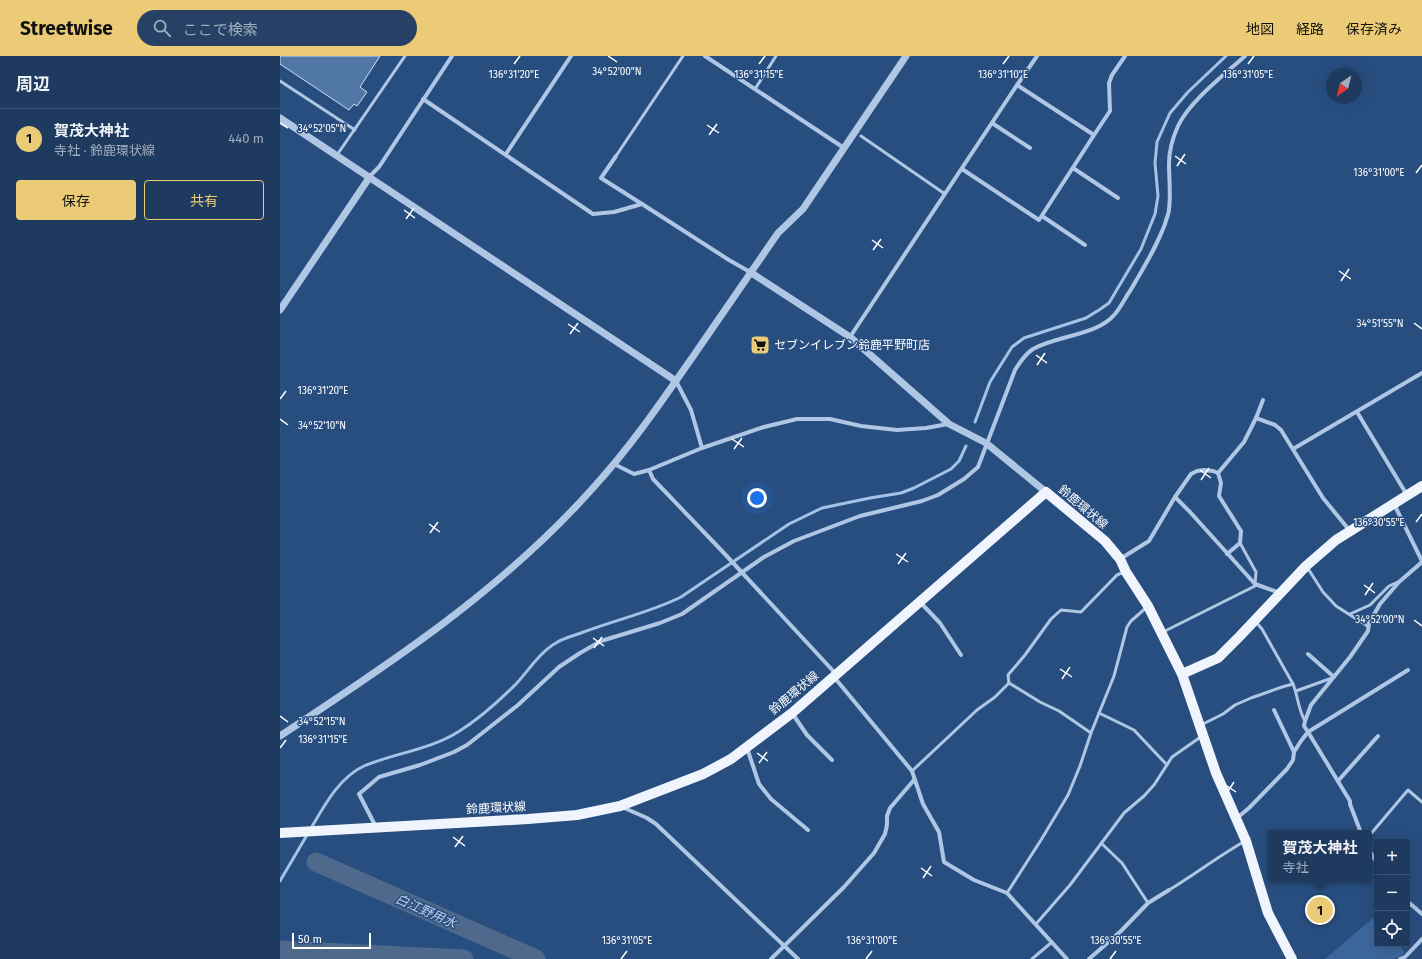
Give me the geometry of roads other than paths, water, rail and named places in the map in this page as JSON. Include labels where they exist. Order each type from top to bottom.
[{"type":"main road","points":[[1182,674],[1218,658],[1306,566],[1336,540],[1422,486]]},
{"type":"main road","name":"鈴鹿環状線","points":[[284,833],[528,820],[577,815],[620,806],[702,774],[731,759],[748,748],[792,713],[1046,492],[1105,541],[1120,559],[1126,572],[1148,606],[1182,674],[1216,773],[1246,841],[1268,913],[1291,959]]},
{"type":"street","points":[[280,310],[369,178],[379,167],[452,56]]},
{"type":"street","points":[[506,154],[572,56]]},
{"type":"street","points":[[705,56],[844,148]]},
{"type":"street","points":[[280,736],[374,674],[433,632],[499,578],[543,539],[592,490],[647,422],[778,233],[803,209],[906,56]]},
{"type":"street","points":[[850,337],[1037,56]]},
{"type":"street","points":[[962,169],[1039,220],[1110,111],[1109,83],[1112,74],[1125,56]]},
{"type":"street","points":[[376,827],[359,794],[379,777],[420,765],[454,752],[467,745],[518,705],[559,667],[580,653],[601,641],[682,614],[764,557],[794,541],[860,516],[911,504],[938,494],[973,473],[978,467],[1015,370],[1022,359],[1032,349],[1095,328],[1106,322],[1115,314],[1148,262],[1161,234],[1169,211],[1171,188],[1169,163],[1173,142],[1178,127],[1194,104],[1245,56]]},
{"type":"street","points":[[1017,85],[1094,135]]},
{"type":"street","points":[[423,99],[594,214],[614,212],[642,204]]},
{"type":"street","points":[[280,118],[676,381],[691,410],[702,448]]},
{"type":"street","points":[[992,123],[1030,148]]},
{"type":"street","points":[[616,156],[601,178],[850,337],[949,424],[986,443],[1046,492]]},
{"type":"street","points":[[1073,168],[1118,198]]},
{"type":"street","points":[[1042,216],[1085,245]]},
{"type":"street","points":[[1293,450],[1422,373]]},
{"type":"street","points":[[1218,473],[1244,442],[1263,400]]},
{"type":"street","points":[[1357,412],[1407,495]]},
{"type":"street","points":[[1256,418],[1275,425],[1281,430],[1323,498],[1350,532]]},
{"type":"street","points":[[614,464],[634,474],[648,470],[702,448],[764,427],[797,419],[830,419],[861,426],[897,430],[926,428],[949,424]]},
{"type":"street","points":[[648,470],[653,479],[738,568],[835,676],[912,771],[923,804],[939,832],[944,862],[974,880],[1007,893],[1067,959]]},
{"type":"street","points":[[1120,559],[1149,540],[1192,474],[1196,471],[1204,470],[1213,470],[1218,473],[1221,483],[1219,496],[1241,531],[1240,544],[1227,554]]},
{"type":"street","points":[[1175,498],[1190,512],[1256,584],[1280,593]]},
{"type":"street","points":[[1360,830],[1350,801],[1304,726],[1311,705],[1368,631],[1370,627],[1369,623],[1380,604],[1399,582],[1422,562],[1394,504]]},
{"type":"street","points":[[919,602],[940,623],[961,655]]},
{"type":"street","points":[[1308,654],[1333,677]]},
{"type":"street","points":[[1236,818],[1249,808],[1288,769],[1293,760],[1294,752],[1308,732],[1408,670]]},
{"type":"street","points":[[1274,710],[1294,752]]},
{"type":"street","points":[[792,713],[807,736],[832,760]]},
{"type":"street","points":[[1338,781],[1378,736]]},
{"type":"street","points":[[748,748],[759,784],[771,799],[808,830]]},
{"type":"street","points":[[771,959],[844,887],[874,853],[885,834],[887,816],[890,808],[914,780]]},
{"type":"street","points":[[620,806],[647,818],[656,824],[798,959]]},
{"type":"street","points":[[1089,959],[1121,931],[1148,903],[1169,890]]},
{"type":"street","points":[[1410,904],[1422,914]]},
{"type":"street","points":[[1400,959],[1405,957],[1422,939]]},
{"type":"lane","points":[[336,156],[405,56]]},
{"type":"lane","points":[[616,156],[683,56]]},
{"type":"lane","points":[[754,89],[776,56]]},
{"type":"lane","points":[[280,81],[354,130]]},
{"type":"lane","points":[[861,136],[945,194]]},
{"type":"lane","points":[[1162,633],[1256,584],[1256,572],[1240,544]]},
{"type":"lane","points":[[1306,566],[1329,600],[1370,627]]},
{"type":"lane","points":[[1009,683],[1008,675],[1025,655],[1051,619],[1061,610],[1081,612],[1118,575],[1126,572]]},
{"type":"lane","points":[[1350,614],[1370,605],[1389,586],[1399,582]]},
{"type":"lane","points":[[1007,893],[1068,795],[1080,766],[1098,713],[1114,676],[1127,627],[1131,620],[1148,606]]},
{"type":"lane","points":[[1255,620],[1262,629],[1293,684],[1296,691],[1300,713],[1305,721]]},
{"type":"lane","points":[[1296,691],[1333,677]]},
{"type":"lane","points":[[1009,683],[1040,702],[1059,711],[1091,733]]},
{"type":"lane","points":[[912,771],[977,710],[1009,683]]},
{"type":"lane","points":[[1036,924],[1070,885],[1124,813],[1144,796],[1177,753],[1201,731],[1235,705],[1293,684]]},
{"type":"lane","points":[[1098,713],[1134,730],[1167,765]]},
{"type":"lane","points":[[1372,832],[1408,790],[1422,802]]},
{"type":"lane","points":[[1169,890],[1190,878],[1224,853],[1246,841]]},
{"type":"lane","points":[[1102,843],[1122,863],[1148,903]]},
{"type":"lane","points":[[1032,959],[1052,942]]},
{"type":"waterway","points":[[975,422],[990,382],[1012,347],[1024,338],[1086,318],[1109,303],[1141,249],[1155,214],[1158,196],[1155,163],[1157,142],[1170,113],[1188,92],[1226,56]]},
{"type":"waterway","points":[[310,830],[332,794],[339,785],[355,771],[364,766],[435,743],[458,732],[496,703],[516,684],[545,651],[559,641],[593,628],[657,608],[681,597],[789,524],[822,508],[901,493],[914,488],[951,469],[959,461],[966,446]]},
{"type":"waterway","points":[[280,881],[307,835]]},
{"type":"waterway","name":"白江野用水","points":[[316,862],[536,959]]},
{"type":"waterway","points":[[280,950],[464,959]]},
{"type":"place","name":"セブンイレブン鈴鹿平野町店","points":[[760,345]]},
{"type":"place","name":"賀茂大神社","points":[[1320,910]]}]
